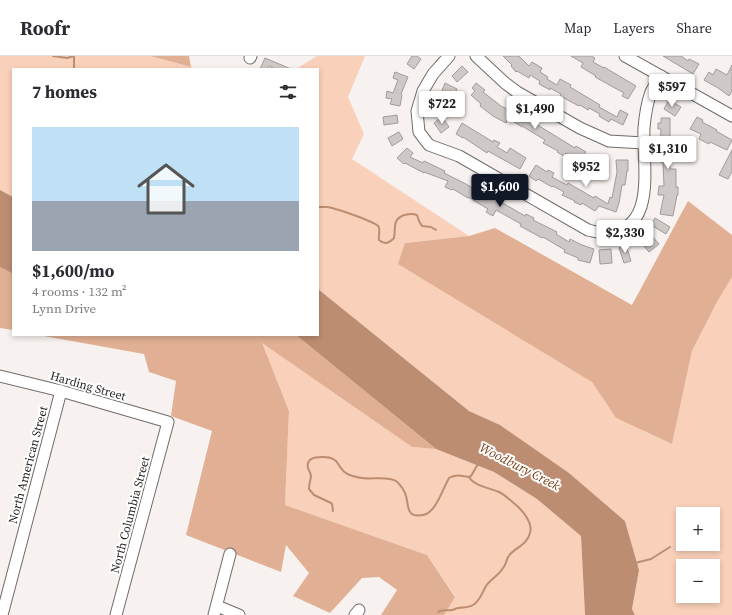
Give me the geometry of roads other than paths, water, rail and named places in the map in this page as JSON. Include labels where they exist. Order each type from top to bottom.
[{"type":"street","points":[[449,56],[432,74],[423,91],[417,112],[419,132],[429,144],[459,156],[588,230],[603,233],[620,231],[632,224],[640,213],[643,203],[645,182],[644,127],[647,106],[652,91],[661,76]]},
{"type":"street","points":[[476,56],[517,92],[580,128],[609,141],[644,143]]},
{"type":"street","points":[[625,56],[732,116]]},
{"type":"street","name":"Harding Street","points":[[0,376],[61,391],[168,422]]},
{"type":"street","name":"North American Street","points":[[2,615],[61,391]]},
{"type":"street","name":"North Columbia Street","points":[[116,615],[168,422]]},
{"type":"street","points":[[230,554],[216,611],[239,615]]},
{"type":"water","points":[[0,190],[12,196],[12,273],[0,267]]},
{"type":"water","name":"Woodbury Creek","points":[[319,290],[469,411],[500,425],[569,473],[625,521],[639,570],[632,609],[635,615],[585,615],[581,536],[537,499],[494,472],[436,449],[297,336],[319,336]]},
{"type":"waterway","points":[[53,56],[67,58],[74,56]]},
{"type":"waterway","points":[[74,56],[74,68]]},
{"type":"waterway","points":[[319,207],[327,207],[338,210],[375,224],[379,227],[379,240],[385,243],[394,238],[395,224],[398,219],[404,215],[417,215],[422,226],[431,227],[436,230]]},
{"type":"waterway","points":[[333,511],[331,503],[314,495],[309,489],[311,477],[308,462],[311,459],[319,457],[333,459],[344,471],[355,477],[388,478],[396,481],[405,492],[409,511],[414,515],[423,515],[432,510],[439,500],[449,478],[457,476],[469,477],[478,485],[499,492],[519,508],[529,521],[531,529],[526,541],[510,554],[504,567],[490,581],[479,599],[473,605],[438,612]]},
{"type":"waterway","points":[[469,477],[478,464]]},
{"type":"waterway","points":[[635,563],[651,559],[670,547]]}]
